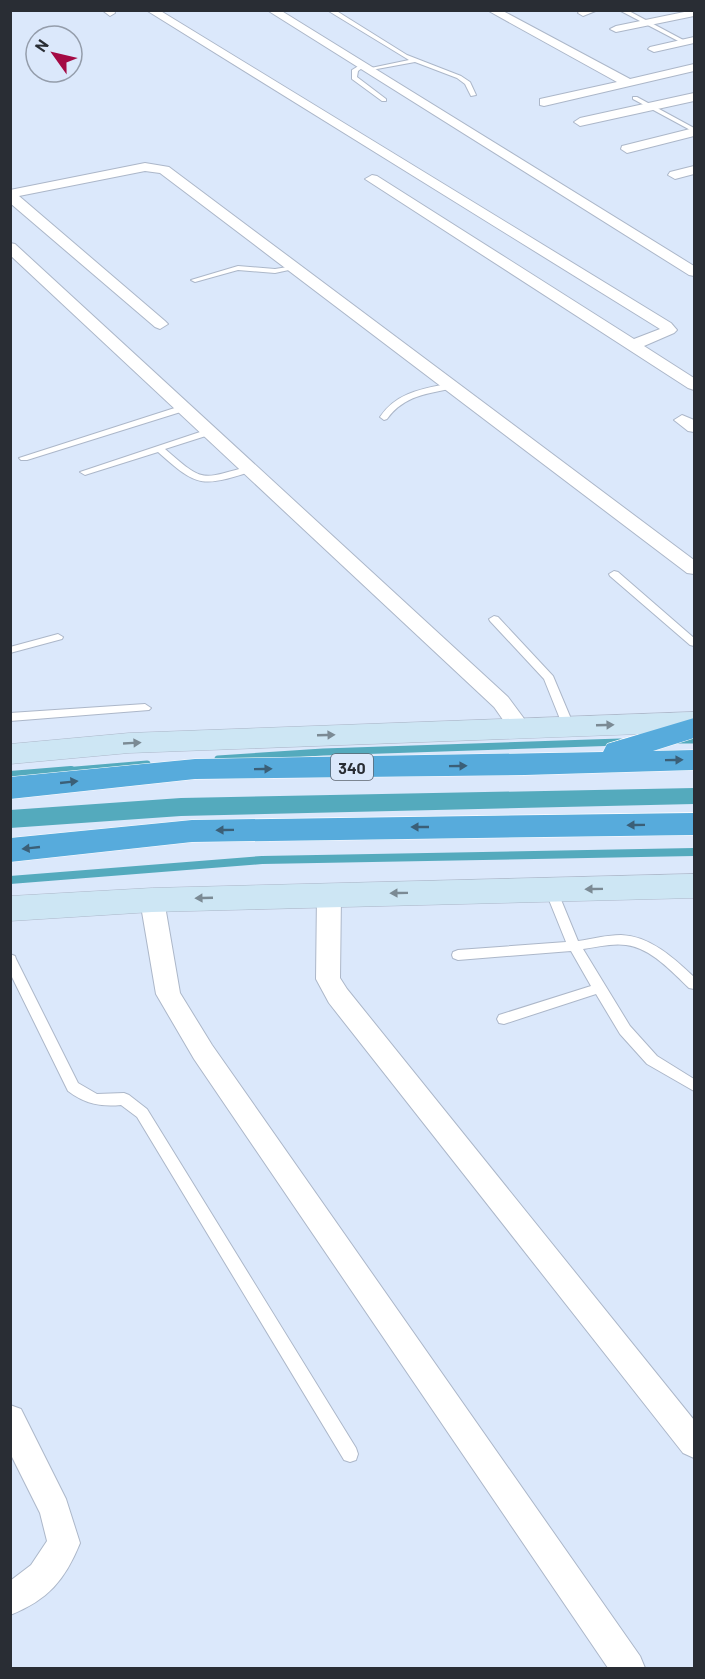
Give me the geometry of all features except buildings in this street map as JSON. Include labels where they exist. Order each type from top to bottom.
[{"type":"highway","points":[[579,762],[694,728]]},
{"type":"highway","name":"340","points":[[10,788],[195,770],[694,760]]},
{"type":"highway","points":[[10,850],[192,831],[694,824]]},
{"type":"main road","name":"340","points":[[10,754],[129,743],[694,722]]},
{"type":"main road","points":[[10,909],[152,900],[694,886]]},
{"type":"street","points":[[151,10],[669,330],[632,345]]},
{"type":"street","points":[[272,10],[694,272]]},
{"type":"street","points":[[492,10],[628,83]]},
{"type":"street","points":[[616,29],[694,11]]},
{"type":"street","points":[[654,49],[689,41]]},
{"type":"street","points":[[544,102],[694,68]]},
{"type":"street","points":[[580,122],[694,97]]},
{"type":"street","points":[[627,148],[694,131]]},
{"type":"street","points":[[10,195],[145,167],[164,170],[694,569]]},
{"type":"street","points":[[675,175],[694,170]]},
{"type":"street","points":[[372,179],[694,385]]},
{"type":"street","points":[[10,195],[160,324]]},
{"type":"street","points":[[10,247],[501,702],[518,724]]},
{"type":"street","points":[[329,895],[328,979],[338,996],[694,1443]]},
{"type":"street","points":[[152,900],[168,994],[203,1052],[628,1668]]},
{"type":"street","points":[[10,1419],[55,1510],[64,1542],[50,1570],[22,1594],[10,1599]]},
{"type":"lane","points":[[330,10],[416,60],[459,77],[468,83],[473,95]]},
{"type":"lane","points":[[622,10],[689,41]]},
{"type":"lane","points":[[384,100],[354,78],[355,70],[416,60]]},
{"type":"lane","points":[[635,98],[694,131]]},
{"type":"lane","points":[[195,280],[238,268],[275,271],[294,268]]},
{"type":"lane","points":[[384,417],[390,406],[399,399],[415,393],[451,386]]},
{"type":"lane","points":[[24,458],[184,408]]},
{"type":"lane","points":[[85,472],[209,432]]},
{"type":"lane","points":[[159,448],[193,478],[203,482],[250,469]]},
{"type":"lane","points":[[614,574],[694,643]]},
{"type":"lane","points":[[494,619],[549,678],[568,726]]},
{"type":"lane","points":[[10,650],[58,637]]},
{"type":"lane","points":[[10,717],[145,708]]},
{"type":"lane","points":[[551,890],[574,946],[625,1030],[652,1060],[694,1086]]},
{"type":"lane","points":[[458,955],[574,946],[617,940],[632,941],[649,948],[673,964],[694,984]]},
{"type":"lane","points":[[10,959],[73,1087],[86,1098],[103,1101],[124,1099],[142,1113],[350,1454]]},
{"type":"lane","points":[[504,1019],[600,988]]},
{"type":"waterway","points":[[678,740],[694,740]]},
{"type":"waterway","points":[[218,759],[323,752],[620,742]]},
{"type":"waterway","points":[[52,772],[147,764]]},
{"type":"waterway","points":[[10,775],[71,770]]},
{"type":"waterway","points":[[10,819],[181,807],[694,796]]},
{"type":"waterway","points":[[10,880],[262,860],[694,852]]}]
